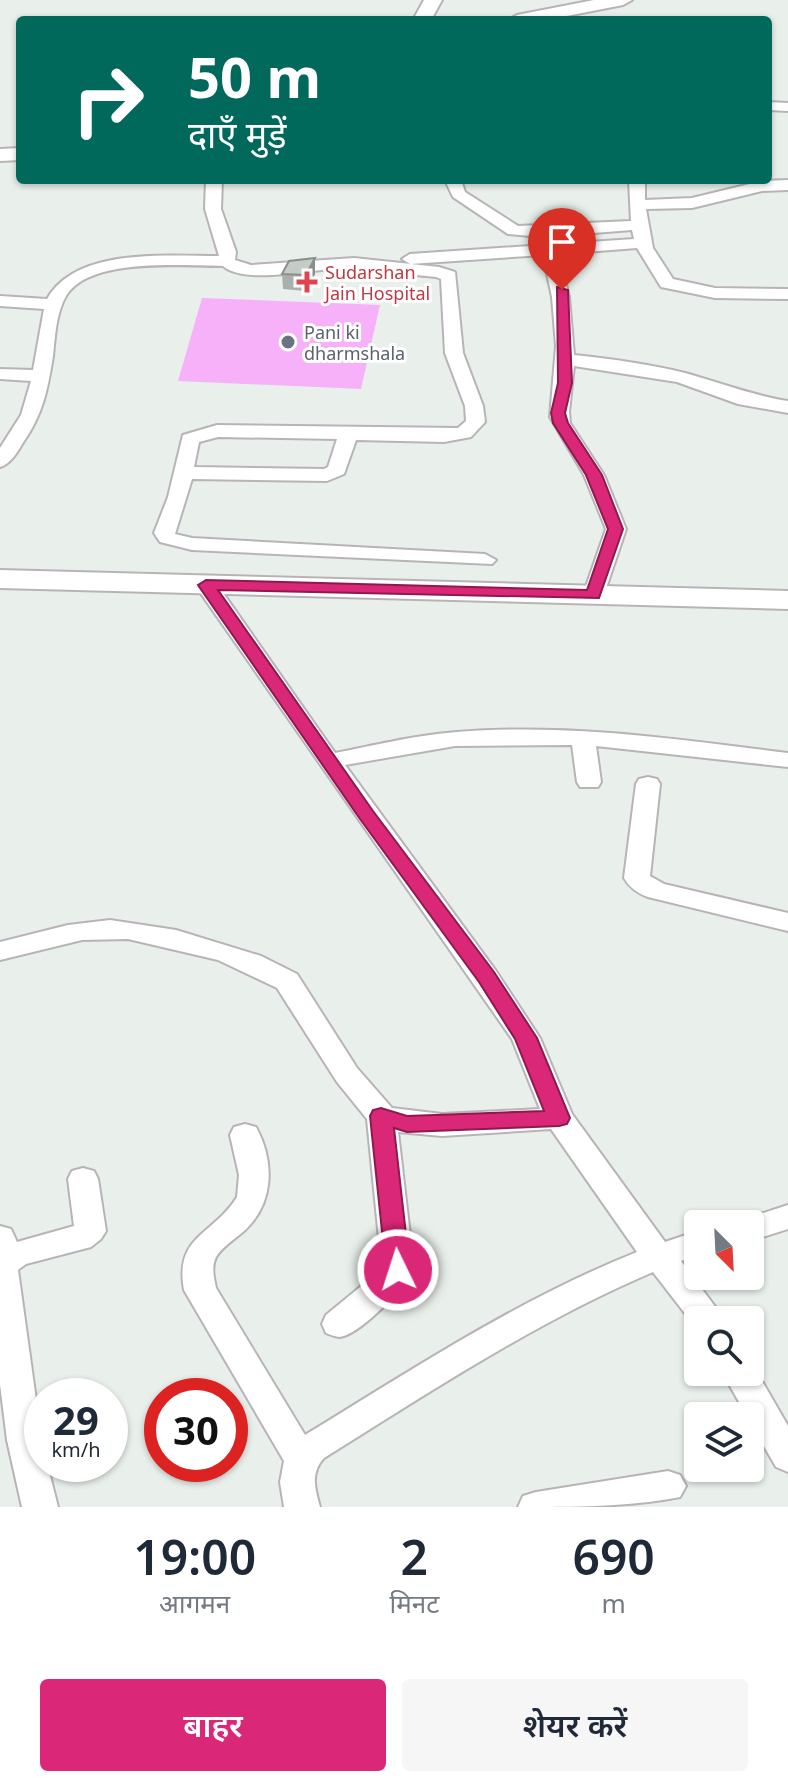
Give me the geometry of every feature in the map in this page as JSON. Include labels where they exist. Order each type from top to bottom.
[{"type":"main road","points":[[519,16],[601,0]]},
{"type":"main road","points":[[538,16],[623,0]]},
{"type":"main road","points":[[0,579],[788,600]]},
{"type":"street","points":[[214,184],[213,209],[228,252],[227,261]]},
{"type":"street","points":[[454,184],[458,194],[514,231],[640,234]]},
{"type":"street","points":[[637,184],[640,234],[662,278],[678,287],[715,293],[788,294]]},
{"type":"street","points":[[637,205],[692,203],[762,186],[788,185]]},
{"type":"street","points":[[0,461],[30,416],[54,305],[60,291],[73,281],[108,267],[227,261],[234,267],[251,270],[550,249],[640,234]]},
{"type":"street","points":[[550,249],[563,296],[565,383],[558,413],[561,423],[594,475],[616,529],[594,595]]},
{"type":"street","points":[[337,264],[439,272],[449,276],[454,353],[477,416],[472,428],[456,435],[207,431],[190,439],[178,497],[164,533],[175,542],[485,560]]},
{"type":"street","points":[[0,301],[54,305]]},
{"type":"street","points":[[0,315],[22,303]]},
{"type":"street","points":[[565,359],[639,368],[707,384],[745,400],[788,407]]},
{"type":"street","points":[[0,374],[41,376]]},
{"type":"street","points":[[183,473],[327,475],[337,470],[348,434]]},
{"type":"street","points":[[206,585],[486,977],[526,1038],[559,1118],[657,1255],[698,1306]]},
{"type":"street","points":[[329,761],[444,740],[583,737],[788,760]]},
{"type":"street","points":[[583,737],[589,782]]},
{"type":"street","points":[[648,784],[637,878],[646,887],[788,922]]},
{"type":"street","points":[[0,951],[89,930],[111,929],[216,950],[270,968],[287,981],[364,1099],[381,1116],[407,1124],[559,1118]]},
{"type":"street","points":[[338,1324],[391,1281],[398,1270],[381,1116]]},
{"type":"street","points":[[245,1135],[254,1177],[253,1196],[243,1212],[203,1251],[194,1272],[200,1290],[300,1458],[297,1489],[302,1507]]},
{"type":"street","points":[[2,1270],[16,1254],[80,1238],[90,1231],[83,1179]]},
{"type":"street","points":[[764,1225],[788,1217]]},
{"type":"street","points":[[0,1238],[4,1248],[2,1270],[24,1440],[40,1507]]},
{"type":"street","points":[[300,1458],[496,1337],[623,1268],[684,1247]]},
{"type":"street","points":[[747,1386],[788,1457]]},
{"type":"street","points":[[536,1507],[668,1486]]},
{"type":"shaded area","points":[[202,298],[380,305],[361,389],[178,381]]},
{"type":"building","points":[[315,258],[306,275],[282,274],[289,261]]},
{"type":"place","name":"Sudarshan Jain Hospital","points":[[307,282]]},
{"type":"place","name":"Pani ki dharmshala","points":[[288,342]]},
{"type":"route","points":[[398,1270],[399,1254],[381,1116],[407,1124],[559,1118],[526,1038],[486,977],[367,815],[206,585],[594,595],[616,529],[594,475],[561,423],[558,413],[565,383],[562,290]]}]
